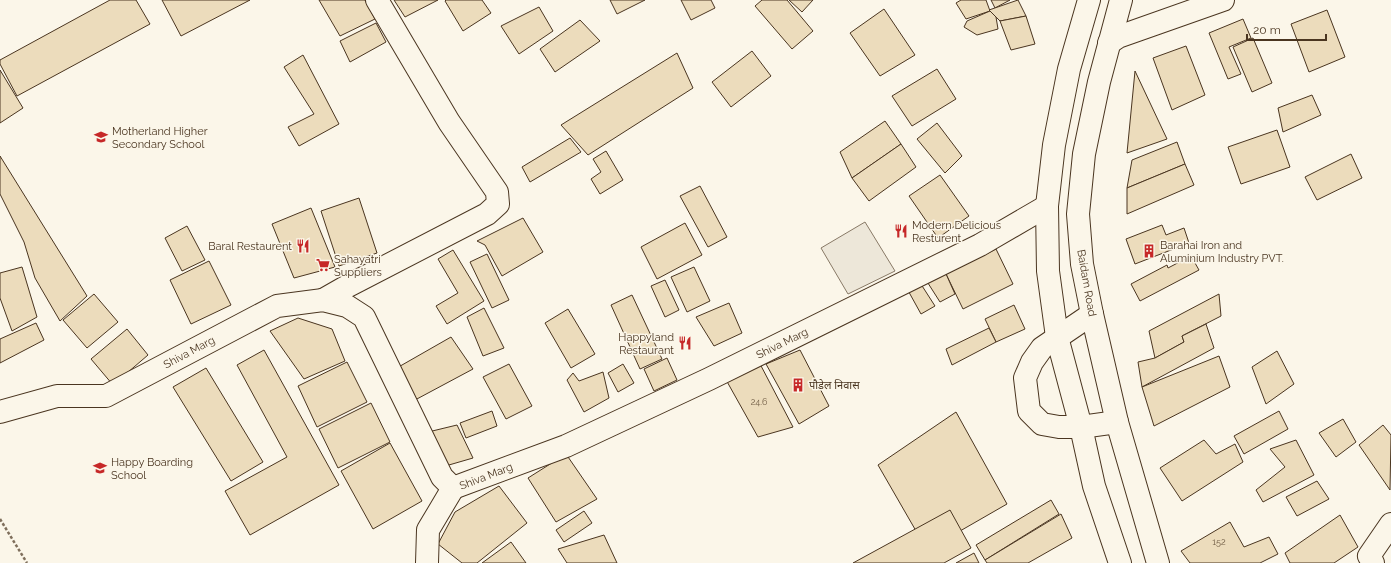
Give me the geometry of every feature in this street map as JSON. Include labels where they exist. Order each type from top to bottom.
[{"type":"street","points":[[323,300],[487,214],[498,204],[498,192],[449,122],[377,0]]},
{"type":"street","points":[[1089,0],[1068,69],[1054,145],[1046,206],[1048,271],[1057,337],[1082,427],[1094,486],[1120,563]]},
{"type":"street","name":"Baidam Road","points":[[1121,0],[1099,82],[1084,154],[1078,214],[1082,264],[1092,314],[1117,422],[1158,563]]},
{"type":"street","points":[[1109,43],[1118,37],[1223,0]]},
{"type":"street","name":"Shiva Marg","points":[[0,412],[58,396],[106,396],[277,306],[323,300],[347,306],[364,317],[442,477],[453,488],[566,446],[709,379],[980,245],[1046,206]]},
{"type":"street","points":[[1092,314],[1042,348],[1032,362],[1025,378],[1029,411],[1042,424],[1058,427],[1082,427],[1117,422]]},
{"type":"street","points":[[426,563],[428,530],[453,488]]},
{"type":"street","points":[[1367,561],[1391,524]]},
{"type":"path","points":[[0,518],[27,563]]},
{"type":"shaded area","points":[[865,222],[895,271],[848,294],[821,248]]},
{"type":"building","points":[[110,0],[136,0],[150,24],[17,96],[0,64],[0,60]]},
{"type":"building","points":[[162,0],[250,0],[181,36]]},
{"type":"building","points":[[319,0],[365,0],[375,19],[340,36]]},
{"type":"building","points":[[394,0],[438,0],[405,17]]},
{"type":"building","points":[[482,0],[491,13],[463,31],[445,1]]},
{"type":"building","points":[[610,0],[645,0],[617,14]]},
{"type":"building","points":[[681,0],[711,0],[715,8],[691,20]]},
{"type":"building","points":[[762,0],[787,0],[813,31],[792,49],[755,6]]},
{"type":"building","points":[[789,0],[813,0],[802,12]]},
{"type":"building","points":[[961,0],[986,0],[990,11],[966,19],[956,3]]},
{"type":"building","points":[[991,0],[1010,0],[995,8]]},
{"type":"building","points":[[1018,0],[1026,16],[1000,21],[989,10]]},
{"type":"building","points":[[539,7],[553,31],[519,54],[501,26]]},
{"type":"building","points":[[884,9],[915,55],[880,76],[850,33]]},
{"type":"building","points":[[1327,10],[1345,57],[1309,72],[1291,24]]},
{"type":"building","points":[[990,11],[996,17],[998,29],[977,35],[964,27],[967,21]]},
{"type":"building","points":[[1026,16],[1035,44],[1011,50],[1000,21]]},
{"type":"building","points":[[1243,19],[1251,38],[1229,47],[1241,74],[1228,79],[1209,33]]},
{"type":"building","points":[[580,20],[600,41],[555,72],[540,49]]},
{"type":"building","points":[[376,23],[386,42],[350,62],[340,41]]},
{"type":"building","points":[[1253,38],[1272,83],[1252,92],[1233,47]]},
{"type":"building","points":[[1186,46],[1205,95],[1172,110],[1153,58]]},
{"type":"building","points":[[752,51],[771,76],[731,107],[712,82]]},
{"type":"building","points":[[677,53],[693,88],[588,155],[561,125]]},
{"type":"building","points":[[303,55],[339,124],[299,146],[288,127],[314,114],[284,67]]},
{"type":"building","points":[[937,69],[956,99],[912,126],[892,96]]},
{"type":"building","points":[[0,70],[23,108],[0,123]]},
{"type":"building","points":[[1135,71],[1167,139],[1127,153]]},
{"type":"building","points":[[1312,95],[1321,115],[1283,132],[1278,108]]},
{"type":"building","points":[[885,121],[901,144],[852,178],[840,152]]},
{"type":"building","points":[[937,123],[962,156],[945,173],[917,139]]},
{"type":"building","points":[[1277,130],[1290,167],[1241,184],[1228,147]]},
{"type":"building","points":[[570,138],[581,152],[530,182],[522,167]]},
{"type":"building","points":[[1177,142],[1185,164],[1127,188],[1132,160]]},
{"type":"building","points":[[901,144],[916,167],[869,201],[852,178]]},
{"type":"building","points":[[606,151],[623,180],[600,194],[591,179],[601,172],[593,159]]},
{"type":"building","points":[[1351,154],[1362,178],[1317,200],[1305,177]]},
{"type":"building","points":[[0,156],[87,296],[60,321],[35,278],[24,242],[0,194]]},
{"type":"building","points":[[1185,164],[1194,185],[1127,214],[1127,188]]},
{"type":"building","points":[[940,175],[969,216],[938,238],[909,196]]},
{"type":"building","points":[[700,186],[727,237],[708,247],[680,196]]},
{"type":"building","points":[[359,198],[377,253],[339,266],[321,211]]},
{"type":"building","name":"Baral Restaurent","points":[[311,208],[335,267],[294,278],[272,224]]},
{"type":"building","points":[[523,218],[543,252],[502,276],[485,245],[477,241]]},
{"type":"building","points":[[685,223],[702,255],[657,279],[641,247]]},
{"type":"building","name":"Barahai Iron and Aluminium Industry PVT.","points":[[1162,225],[1166,235],[1184,228],[1189,243],[1135,264],[1126,239]]},
{"type":"building","points":[[187,226],[205,260],[182,271],[165,238]]},
{"type":"building","points":[[996,249],[1013,284],[963,309],[946,274]]},
{"type":"building","points":[[453,250],[484,301],[447,324],[436,306],[458,293],[438,259]]},
{"type":"building","points":[[487,254],[509,300],[492,308],[470,262]]},
{"type":"building","points":[[1191,256],[1199,270],[1140,301],[1131,284],[1167,265],[1168,268]]},
{"type":"building","points":[[209,261],[231,305],[191,324],[170,280]]},
{"type":"building","points":[[22,267],[37,317],[12,331],[0,298],[0,273]]},
{"type":"building","points":[[694,267],[710,301],[687,312],[671,277]]},
{"type":"building","points":[[946,274],[955,294],[940,302],[926,280]]},
{"type":"building","points":[[917,278],[935,306],[921,314],[905,285]]},
{"type":"building","points":[[665,280],[679,310],[665,317],[651,286]]},
{"type":"building","points":[[94,294],[118,322],[87,348],[63,320]]},
{"type":"building","points":[[1219,294],[1221,316],[1182,336],[1184,342],[1155,358],[1149,331]]},
{"type":"building","points":[[632,295],[662,359],[640,369],[611,305]]},
{"type":"building","points":[[729,303],[742,333],[714,346],[696,317]]},
{"type":"building","points":[[1014,305],[1025,329],[996,342],[985,319]]},
{"type":"building","points":[[484,308],[504,348],[483,356],[467,317]]},
{"type":"building","points":[[568,309],[595,354],[571,368],[545,323]]},
{"type":"building","points":[[298,318],[332,329],[345,361],[304,379],[270,331]]},
{"type":"building","points":[[36,323],[44,340],[0,363],[0,339]]},
{"type":"building","points":[[1206,324],[1214,348],[1142,387],[1138,362],[1155,358],[1184,342],[1182,336]]},
{"type":"building","points":[[989,328],[996,342],[952,365],[946,349]]},
{"type":"building","points":[[127,329],[148,355],[113,385],[91,359]]},
{"type":"building","points":[[451,337],[473,369],[415,400],[395,369]]},
{"type":"building","points":[[264,350],[339,485],[250,535],[225,491],[287,457],[237,365]]},
{"type":"building","name":"पौडेल निवास","points":[[800,350],[829,406],[799,424],[766,364]]},
{"type":"building","points":[[1277,351],[1294,384],[1266,404],[1252,367]]},
{"type":"building","points":[[1219,356],[1230,387],[1154,426],[1142,387]]},
{"type":"building","points":[[667,358],[677,380],[654,391],[644,369]]},
{"type":"building","points":[[347,362],[367,402],[317,427],[298,386]]},
{"type":"building","points":[[759,362],[793,427],[758,437],[725,378]]},
{"type":"building","points":[[509,364],[532,406],[506,419],[483,377]]},
{"type":"building","points":[[623,364],[634,383],[618,392],[608,373]]},
{"type":"building","points":[[206,368],[263,462],[231,481],[173,387]]},
{"type":"building","points":[[603,372],[609,398],[584,412],[567,380],[573,373],[579,381]]},
{"type":"building","points":[[371,403],[390,442],[338,468],[319,429]]},
{"type":"building","points":[[492,411],[497,426],[466,438],[460,423]]},
{"type":"building","points":[[1279,411],[1288,429],[1244,454],[1234,436]]},
{"type":"building","points":[[956,412],[1007,504],[927,550],[878,465]]},
{"type":"building","points":[[1343,419],[1356,442],[1336,457],[1319,433]]},
{"type":"building","points":[[457,425],[473,458],[442,467],[424,433]]},
{"type":"building","points":[[1383,425],[1391,435],[1390,490],[1359,445]]},
{"type":"building","points":[[1204,440],[1216,454],[1235,444],[1243,462],[1182,501],[1160,468]]},
{"type":"building","points":[[1296,440],[1314,475],[1263,502],[1256,490],[1285,467],[1270,449]]},
{"type":"building","points":[[390,443],[422,501],[373,529],[341,471]]},
{"type":"building","points":[[566,454],[597,499],[556,522],[528,478]]},
{"type":"building","points":[[1317,481],[1329,499],[1297,516],[1286,497]]},
{"type":"building","points":[[499,486],[527,523],[477,563],[462,563],[438,544],[455,512]]},
{"type":"building","points":[[1051,500],[1059,514],[985,560],[976,545]]},
{"type":"building","points":[[950,510],[971,548],[944,563],[853,563]]},
{"type":"building","points":[[584,511],[592,523],[564,542],[556,530]]},
{"type":"building","points":[[1061,514],[1072,538],[1028,563],[987,563],[985,560]]},
{"type":"building","points":[[1340,515],[1358,547],[1334,563],[1290,563],[1285,553]]},
{"type":"building","points":[[1230,522],[1244,547],[1269,537],[1278,554],[1260,563],[1190,563],[1181,551]]},
{"type":"building","points":[[604,535],[617,563],[567,563],[558,549]]},
{"type":"building","points":[[511,542],[526,563],[482,563]]},
{"type":"building","points":[[974,553],[979,563],[956,563]]},
{"type":"place","name":"Motherland Higher Secondary School","points":[[101,137]]},
{"type":"place","name":"Modern Delicious Resturent","points":[[901,231]]},
{"type":"place","name":"Baral Restaurent","points":[[303,246]]},
{"type":"place","name":"Barahai Iron and Aluminium Industry PVT.","points":[[1149,251]]},
{"type":"place","name":"Sahayatri Suppliers","points":[[323,265]]},
{"type":"place","name":"Happyland Restaurant","points":[[685,343]]},
{"type":"place","name":"पौडेल निवास","points":[[798,385]]},
{"type":"place","name":"Happy Boarding School","points":[[100,468]]}]
